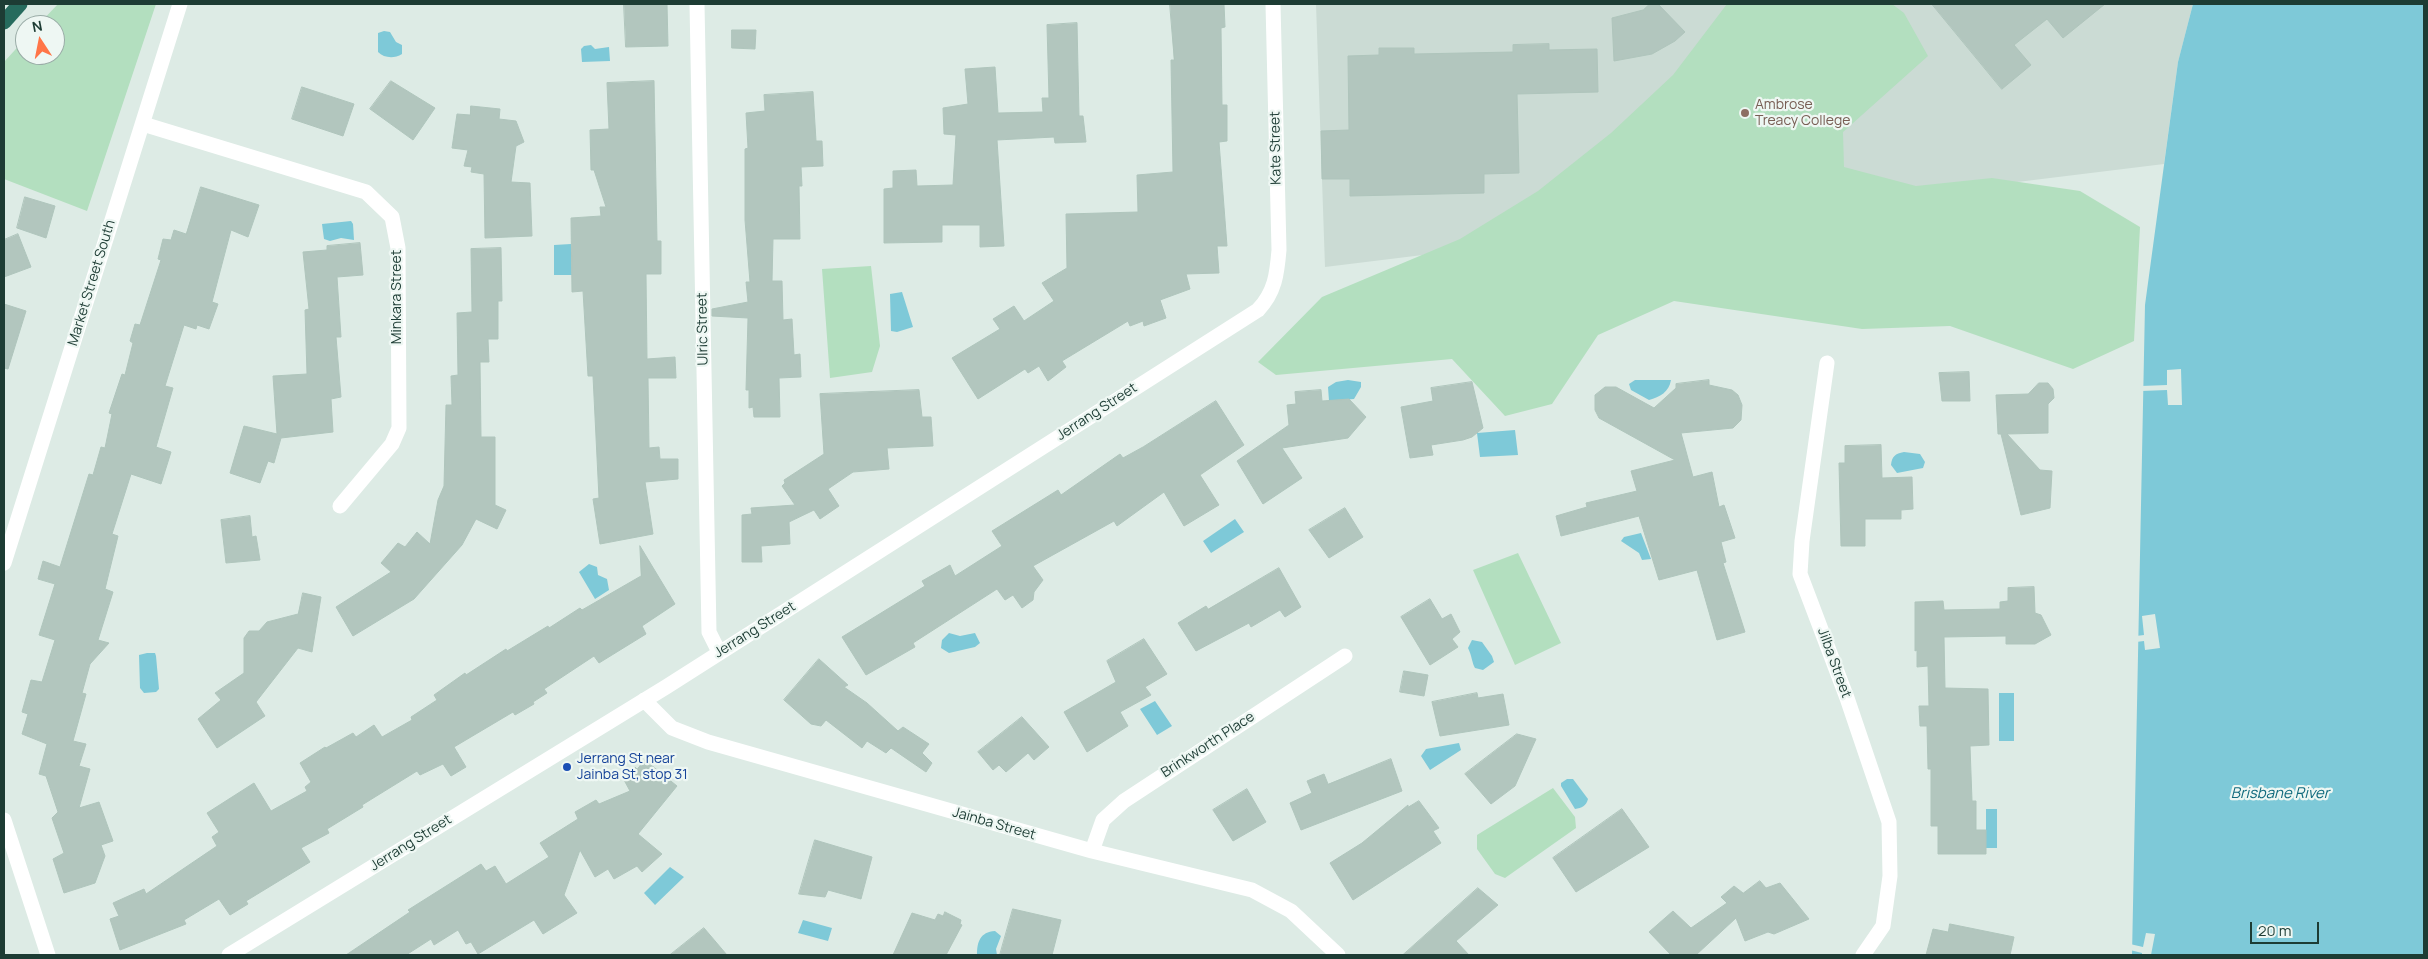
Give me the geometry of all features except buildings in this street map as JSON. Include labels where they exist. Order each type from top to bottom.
[{"type":"highway","points":[[4,22],[20,4]]},
{"type":"street","name":"Market Street South","points":[[4,563],[180,4]]},
{"type":"street","name":"Ulric Street","points":[[697,4],[709,632],[719,652]]},
{"type":"street","name":"Kate Street","points":[[1271,292],[1276,280],[1279,250],[1273,4]]},
{"type":"street","name":"Minkara Street","points":[[143,124],[366,192],[392,216],[398,248],[399,428],[392,444],[340,506]]},
{"type":"street","name":"Jerrang Street","points":[[229,955],[644,700],[1235,326],[1258,310],[1271,292]]},
{"type":"street","name":"Jilba Street","points":[[1828,363],[1802,541],[1800,574],[1847,698],[1889,822],[1890,876],[1882,926],[1863,955]]},
{"type":"street","name":"Brinkworth Place","points":[[1092,851],[1103,820],[1124,801],[1344,656]]},
{"type":"street","name":"Jainba Street","points":[[644,700],[672,728],[708,742],[1092,851],[1252,890],[1291,911],[1338,955]]},
{"type":"street","points":[[4,820],[48,955]]},
{"type":"shaded area","name":"Ambrose Treacy College","points":[[1316,4],[2193,4],[2178,62],[2164,164],[1325,267]]},
{"type":"green space","points":[[58,4],[156,4],[87,211],[4,179],[4,62],[15,50],[15,65],[65,65],[65,15],[48,15]]},
{"type":"green space","points":[[1727,4],[1892,4],[1904,13],[1928,56],[1843,132],[1844,167],[1916,186],[1992,178],[2080,191],[2140,227],[2134,341],[2073,369],[1950,326],[1862,329],[1674,301],[1598,335],[1552,404],[1505,416],[1452,359],[1276,375],[1258,362],[1322,297],[1460,239],[1538,191],[1611,133],[1673,75]]},
{"type":"green space","points":[[871,266],[880,346],[872,372],[830,378],[822,269]]},
{"type":"green space","points":[[1518,553],[1561,643],[1515,665],[1473,570]]},
{"type":"green space","points":[[1553,788],[1575,817],[1576,828],[1505,878],[1495,874],[1477,849],[1477,835]]},
{"type":"water","name":"Brisbane River","points":[[2193,4],[2424,4],[2424,955],[2132,955],[2145,305],[2178,62]]},
{"type":"water","points":[[390,32],[396,42],[402,45],[402,54],[396,57],[389,57],[383,56],[378,52],[378,33]]},
{"type":"water","points":[[591,45],[595,49],[609,47],[610,61],[582,62],[581,49],[584,46]]},
{"type":"water","points":[[351,221],[353,224],[354,240],[341,238],[330,241],[324,239],[322,224]]},
{"type":"water","points":[[571,244],[572,275],[554,275],[554,245]]},
{"type":"water","points":[[902,292],[913,327],[897,332],[891,331],[890,294]]},
{"type":"water","points":[[1348,380],[1361,382],[1361,387],[1354,399],[1329,401],[1328,387],[1336,382]]},
{"type":"water","points":[[1635,380],[1671,380],[1668,388],[1663,393],[1649,400],[1631,390],[1629,384]]},
{"type":"water","points":[[1515,430],[1518,455],[1480,457],[1477,433]]},
{"type":"water","points":[[1904,452],[1920,454],[1925,462],[1923,468],[1897,473],[1891,465],[1892,459]]},
{"type":"water","points":[[1235,519],[1244,532],[1211,553],[1203,541]]},
{"type":"water","points":[[1641,533],[1651,559],[1642,560],[1639,553],[1621,541],[1624,537]]},
{"type":"water","points":[[589,564],[597,567],[598,575],[607,579],[609,590],[595,599],[579,572]]},
{"type":"water","points":[[949,633],[960,636],[975,633],[980,643],[975,647],[949,653],[941,648],[942,640]]},
{"type":"water","points":[[1472,640],[1482,642],[1492,656],[1494,662],[1483,670],[1475,668],[1473,664],[1468,648]]},
{"type":"water","points":[[155,653],[156,656],[159,689],[156,692],[144,693],[140,688],[139,655]]},
{"type":"water","points":[[1999,693],[2014,693],[2014,741],[1999,741]]},
{"type":"water","points":[[1155,701],[1172,726],[1157,735],[1140,709]]},
{"type":"water","points":[[1459,743],[1461,750],[1430,770],[1421,756],[1426,749]]},
{"type":"water","points":[[1567,779],[1573,779],[1588,799],[1582,807],[1575,809],[1561,786],[1561,783]]},
{"type":"water","points":[[1986,809],[1997,809],[1997,848],[1986,848]]},
{"type":"water","points":[[670,867],[684,877],[655,905],[644,893]]},
{"type":"water","points":[[803,920],[832,928],[828,941],[798,933]]},
{"type":"water","points":[[995,931],[1001,936],[996,949],[997,955],[977,955],[980,939],[986,933]]},
{"type":"pier","points":[[2181,369],[2182,405],[2168,405],[2167,390],[2141,391],[2141,386],[2167,385],[2167,370]]},
{"type":"pier","points":[[2155,614],[2160,648],[2145,650],[2144,641],[2136,642],[2136,636],[2144,635],[2142,616]]},
{"type":"pier","points":[[2146,933],[2155,934],[2151,955],[2142,955],[2142,953],[2130,950],[2130,944],[2143,947]]},
{"type":"place","name":"Ambrose Treacy College","points":[[1745,113]]},
{"type":"place","name":"Jerrang St near Jainba St, stop 31","points":[[567,767]]}]
